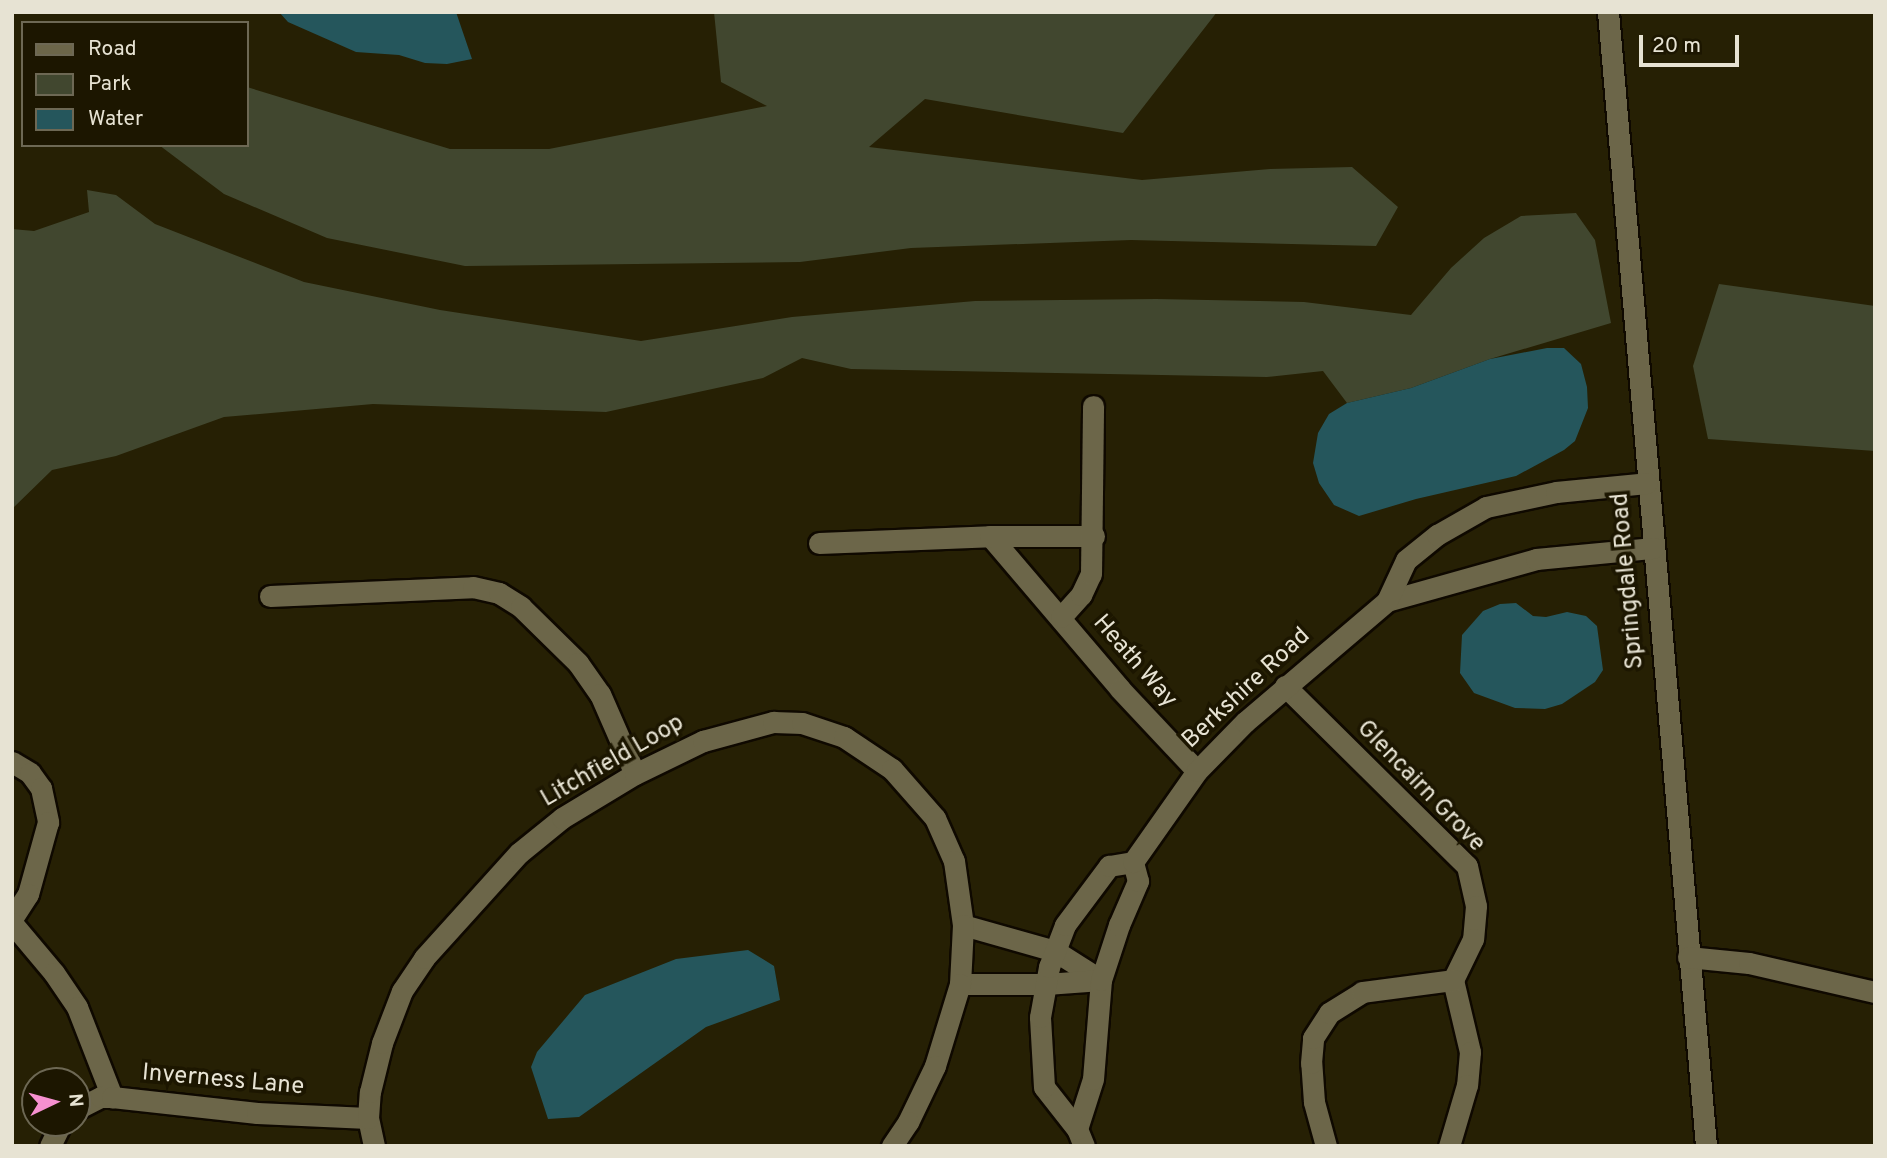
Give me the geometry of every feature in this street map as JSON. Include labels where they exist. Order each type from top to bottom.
[{"type":"street","name":"Springdale Road","points":[[1608,12],[1706,1146]]},
{"type":"street","name":"Heath Way","points":[[1061,617],[1081,594],[1091,574],[1094,536],[1093,406]]},
{"type":"street","name":"Berkshire Road","points":[[1387,601],[1406,560],[1437,535],[1486,507],[1556,492],[1647,482]]},
{"type":"street","name":"Heath Way","points":[[990,536],[1120,689],[1197,771]]},
{"type":"street","points":[[819,543],[990,536],[1094,536]]},
{"type":"street","name":"Berkshire Road","points":[[1133,862],[1197,771],[1285,687],[1387,601],[1536,559],[1653,548]]},
{"type":"street","points":[[270,596],[473,587],[499,593],[522,607],[579,663],[600,694],[635,774]]},
{"type":"street","name":"Glencairn Grove","points":[[1285,687],[1467,866],[1476,906],[1473,939],[1454,981]]},
{"type":"street","name":"Litchfield Loop","points":[[374,1146],[368,1118],[370,1092],[382,1043],[401,991],[424,958],[519,853],[562,818],[635,774],[703,741],[773,722],[802,723],[845,737],[892,769],[935,818],[954,861],[963,925],[960,984],[935,1066],[908,1122],[892,1146]]},
{"type":"street","points":[[12,762],[30,773],[41,788],[48,822],[28,894],[12,921],[54,973],[77,1007],[112,1097]]},
{"type":"street","points":[[1133,862],[1138,881],[1119,925],[1101,980],[1093,1079],[1080,1137],[1044,1087],[1040,1017],[1046,984],[1065,925],[1109,866],[1133,862]]},
{"type":"street","points":[[963,925],[1055,951],[1101,980]]},
{"type":"street","points":[[1688,957],[1749,962],[1875,992]]},
{"type":"street","points":[[960,984],[1046,984],[1101,980]]},
{"type":"street","points":[[1326,1146],[1314,1102],[1311,1063],[1313,1038],[1329,1013],[1362,992],[1454,981],[1470,1052],[1466,1085],[1449,1146]]},
{"type":"street","name":"Inverness Lane","points":[[91,1103],[102,1097],[112,1097],[257,1113],[368,1118]]},
{"type":"green space","points":[[714,12],[1217,12],[1123,133],[925,99],[869,147],[1142,180],[1270,169],[1352,167],[1398,207],[1376,246],[1131,240],[911,248],[800,262],[465,266],[327,238],[224,194],[162,147],[248,147],[248,87],[450,149],[549,149],[767,106],[721,82]]},
{"type":"green space","points":[[87,190],[116,195],[155,224],[304,282],[440,310],[641,341],[792,317],[975,301],[1156,299],[1304,302],[1411,315],[1451,268],[1484,238],[1521,216],[1576,213],[1595,240],[1611,323],[1490,359],[1411,388],[1347,403],[1323,371],[1267,377],[851,369],[802,358],[763,378],[606,412],[373,404],[224,417],[116,456],[52,470],[12,509],[12,229],[34,231],[89,212]]},
{"type":"green space","points":[[1719,284],[1875,306],[1875,451],[1708,439],[1693,366]]},
{"type":"water","points":[[279,12],[456,12],[472,59],[447,64],[425,63],[399,55],[356,52],[288,22]]},
{"type":"water","points":[[1547,348],[1564,348],[1581,364],[1587,387],[1588,408],[1575,441],[1564,450],[1516,476],[1416,499],[1359,516],[1334,505],[1319,483],[1313,463],[1318,433],[1329,414],[1347,403],[1411,388],[1490,359]]},
{"type":"water","points":[[1516,603],[1533,616],[1546,617],[1567,612],[1586,616],[1597,626],[1603,670],[1595,682],[1562,704],[1545,709],[1515,708],[1474,693],[1460,673],[1462,635],[1483,611],[1500,604]]},
{"type":"water","points":[[748,950],[774,966],[780,1000],[706,1027],[579,1117],[548,1119],[531,1067],[537,1052],[585,995],[676,959]]}]
